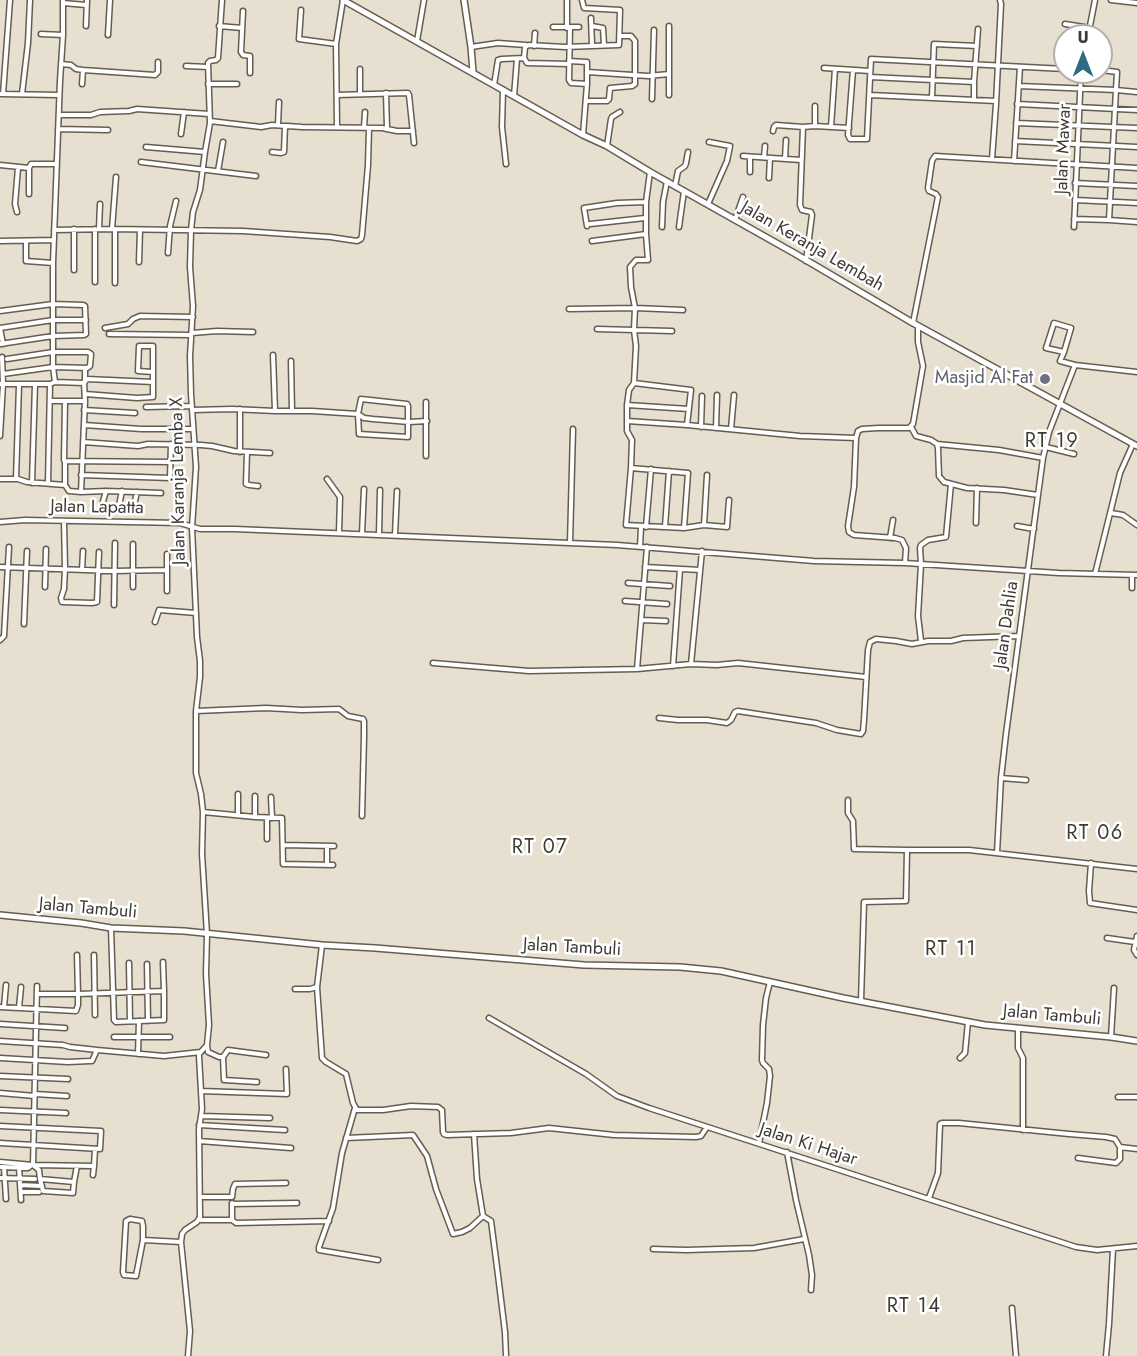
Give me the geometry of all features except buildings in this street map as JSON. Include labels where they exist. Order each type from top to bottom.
[{"type":"street","points":[[10,0],[2,94],[60,95]]},
{"type":"street","points":[[22,94],[30,0]]},
{"type":"street","points":[[108,35],[110,0]]},
{"type":"street","name":"Jalan Karanja Lemba X","points":[[207,1045],[209,1025],[206,974],[207,934],[201,794],[196,773],[196,711],[200,669],[192,528],[196,475],[191,408],[193,299],[190,280],[194,206],[200,190],[210,122],[208,67],[209,61],[218,58],[222,0]]},
{"type":"street","points":[[338,127],[336,44],[343,0]]},
{"type":"street","name":"Jalan Keranja Lembah","points":[[343,0],[583,135],[608,146],[915,324],[1135,445]]},
{"type":"street","points":[[417,41],[424,0]]},
{"type":"street","points":[[464,0],[473,72]]},
{"type":"street","points":[[567,0],[570,46],[569,80],[587,84]]},
{"type":"street","points":[[471,47],[498,43],[534,46],[618,45],[620,10],[584,8],[582,0]]},
{"type":"street","points":[[992,159],[1000,0]]},
{"type":"street","points":[[1091,24],[1095,0]]},
{"type":"street","points":[[1111,0],[1137,3]]},
{"type":"street","points":[[48,483],[53,367],[54,230],[63,48],[63,2],[87,3],[86,26]]},
{"type":"street","points":[[301,10],[299,39],[336,44]]},
{"type":"street","points":[[243,11],[241,52],[243,55],[250,56],[250,73]]},
{"type":"street","points":[[591,18],[592,45]]},
{"type":"street","points":[[219,26],[242,28]]},
{"type":"street","points":[[592,26],[603,28],[604,45]]},
{"type":"street","points":[[669,26],[669,95]]},
{"type":"street","points":[[553,27],[579,27]]},
{"type":"street","points":[[974,99],[978,29]]},
{"type":"street","points":[[652,99],[654,30]]},
{"type":"street","points":[[534,46],[535,33]]},
{"type":"street","points":[[41,34],[63,35]]},
{"type":"street","points":[[586,101],[608,100],[609,88],[633,86],[635,40],[631,36],[620,36]]},
{"type":"street","points":[[932,97],[934,44],[977,46]]},
{"type":"street","points":[[526,45],[524,58],[528,63],[587,62],[583,135]]},
{"type":"street","points":[[55,48],[63,48]]},
{"type":"street","points":[[494,85],[498,60],[524,58]]},
{"type":"street","points":[[462,66],[472,59]]},
{"type":"street","points":[[514,96],[517,59]]},
{"type":"street","points":[[853,70],[848,135],[850,139],[867,139],[871,59],[1053,68]]},
{"type":"street","points":[[0,61],[6,61]]},
{"type":"street","points":[[61,64],[83,70],[155,75],[158,72],[158,62]]},
{"type":"street","points":[[186,66],[208,67]]},
{"type":"street","points":[[1014,161],[1020,66]]},
{"type":"street","points":[[824,68],[870,71]]},
{"type":"street","points":[[360,69],[360,94]]},
{"type":"street","points":[[831,127],[835,69]]},
{"type":"street","points":[[82,84],[83,70]]},
{"type":"street","points":[[587,72],[652,76],[669,74]]},
{"type":"street","points":[[1109,220],[1117,72],[1113,72]]},
{"type":"street","points":[[870,77],[974,82]]},
{"type":"street","points":[[208,84],[237,84]]},
{"type":"street","name":"Jalan Mawar","points":[[1074,227],[1080,84]]},
{"type":"street","points":[[1019,86],[1137,92]]},
{"type":"street","points":[[503,89],[502,128],[506,164]]},
{"type":"street","points":[[337,95],[406,92],[409,94],[414,142]]},
{"type":"street","points":[[386,93],[387,128]]},
{"type":"street","points":[[870,95],[996,101]]},
{"type":"street","points":[[278,126],[279,102]]},
{"type":"street","points":[[1017,104],[1137,110]]},
{"type":"street","points":[[815,106],[815,126]]},
{"type":"street","points":[[59,115],[94,115],[100,112],[138,109],[209,114]]},
{"type":"street","points":[[54,230],[272,232],[359,240],[362,235],[369,155],[365,111]]},
{"type":"street","points":[[181,134],[183,112]]},
{"type":"street","points":[[608,146],[611,119],[620,112]]},
{"type":"street","points":[[210,122],[261,128],[272,125],[387,128],[392,131],[413,131]]},
{"type":"street","points":[[1016,123],[1137,128]]},
{"type":"street","points":[[773,131],[776,125],[849,128]]},
{"type":"street","points":[[272,152],[283,153],[285,126]]},
{"type":"street","points":[[803,127],[800,205],[802,210],[812,213],[806,261]]},
{"type":"street","points":[[58,129],[108,130]]},
{"type":"street","points":[[785,159],[786,140]]},
{"type":"street","points":[[1015,141],[1137,147]]},
{"type":"street","points":[[218,171],[223,142]]},
{"type":"street","points":[[708,204],[727,161],[730,146],[709,142]]},
{"type":"street","points":[[765,146],[769,178]]},
{"type":"street","points":[[146,147],[205,153]]},
{"type":"street","points":[[675,186],[678,171],[685,166],[688,152]]},
{"type":"street","points":[[911,428],[923,366],[915,324],[938,197],[928,188],[933,158],[938,155],[1137,168]]},
{"type":"street","points":[[743,156],[801,160]]},
{"type":"street","points":[[750,157],[750,172]]},
{"type":"street","points":[[141,162],[256,176]]},
{"type":"street","points":[[29,194],[31,164],[57,164]]},
{"type":"street","points":[[0,165],[29,168]]},
{"type":"street","points":[[17,212],[15,204],[18,168]]},
{"type":"street","points":[[650,172],[645,218],[648,260],[636,260],[630,267],[635,308],[636,346],[634,383],[629,390],[627,405],[627,431],[632,441],[626,525],[684,528],[704,525],[727,527],[729,500]]},
{"type":"street","points":[[115,283],[113,229],[116,177]]},
{"type":"street","points":[[662,227],[666,181]]},
{"type":"street","points":[[1075,183],[1137,186]]},
{"type":"street","points":[[679,227],[684,191]]},
{"type":"street","points":[[735,220],[743,197]]},
{"type":"street","points":[[1075,200],[1137,203]]},
{"type":"street","points":[[168,253],[176,201]]},
{"type":"street","points":[[645,218],[588,225],[584,208],[646,202]]},
{"type":"street","points":[[95,282],[100,204]]},
{"type":"street","points":[[1074,219],[1137,222]]},
{"type":"street","points":[[74,230],[74,270]]},
{"type":"street","points":[[139,262],[140,230]]},
{"type":"street","points":[[592,241],[646,234]]},
{"type":"street","points":[[0,241],[54,240]]},
{"type":"street","points":[[26,241],[26,261],[53,263]]},
{"type":"street","points":[[0,311],[53,304],[84,305],[86,320],[85,335],[53,336],[1,344],[0,328],[53,320],[86,320]]},
{"type":"street","points":[[569,309],[683,310]]},
{"type":"street","points":[[105,328],[128,324],[140,316],[193,317]]},
{"type":"street","points":[[1064,352],[1046,348],[1054,323],[1071,328],[1064,352],[1060,361],[1075,365],[1137,372]]},
{"type":"street","points":[[597,329],[672,331]]},
{"type":"street","points":[[109,334],[253,332]]},
{"type":"street","points":[[85,394],[153,397],[153,382],[153,372],[153,346],[139,346],[138,371],[153,372]]},
{"type":"street","points":[[0,436],[3,374],[1,364],[5,358],[53,352],[89,352],[91,354],[90,366],[85,368],[53,367],[3,374]]},
{"type":"street","points":[[273,355],[275,411]]},
{"type":"street","points":[[291,361],[292,411]]},
{"type":"street","name":"Jalan Dahlia","points":[[997,853],[1001,778],[1043,459],[1049,432],[1075,365]]},
{"type":"street","points":[[81,492],[85,368]]},
{"type":"street","points":[[2,384],[84,382],[87,379],[153,382]]},
{"type":"street","points":[[634,383],[691,390],[687,425]]},
{"type":"street","points":[[16,478],[19,384]]},
{"type":"street","points":[[32,483],[35,384]]},
{"type":"street","points":[[716,428],[717,395]]},
{"type":"street","points":[[732,429],[734,395]]},
{"type":"street","points":[[701,426],[702,396]]},
{"type":"street","points":[[361,399],[407,404],[408,437],[361,435],[358,433],[358,414],[361,399]]},
{"type":"street","points":[[50,401],[85,401]]},
{"type":"street","points":[[65,401],[65,485],[69,491],[161,493]]},
{"type":"street","points":[[426,402],[426,456]]},
{"type":"street","points":[[627,405],[689,410]]},
{"type":"street","points":[[146,407],[358,414],[364,418],[409,422],[427,421]]},
{"type":"street","points":[[84,410],[135,413]]},
{"type":"street","points":[[240,410],[240,452]]},
{"type":"street","points":[[627,421],[670,425],[674,423],[800,436],[856,438]]},
{"type":"street","points":[[84,425],[141,429],[193,429]]},
{"type":"street","points":[[905,563],[906,548],[903,541],[854,535],[848,530],[858,431],[911,428]]},
{"type":"street","points":[[911,428],[916,436],[937,444],[999,450],[1043,459]]},
{"type":"street","points":[[570,543],[573,429]]},
{"type":"street","points":[[83,442],[138,446],[194,444],[240,452],[270,453]]},
{"type":"street","points":[[81,475],[170,478],[171,444]]},
{"type":"street","points":[[937,444],[939,476],[942,480],[951,484],[1038,495]]},
{"type":"street","points":[[1095,574],[1120,473],[1135,445]]},
{"type":"street","points":[[1046,447],[1074,454]]},
{"type":"street","points":[[247,452],[246,484],[258,486]]},
{"type":"street","points":[[65,461],[171,462]]},
{"type":"street","points":[[631,468],[688,473],[684,528]]},
{"type":"street","points":[[640,547],[651,469]]},
{"type":"street","points":[[664,527],[669,471]]},
{"type":"street","points":[[704,525],[708,475]]},
{"type":"street","points":[[0,479],[16,478],[32,483],[65,485]]},
{"type":"street","points":[[327,479],[340,497],[339,533]]},
{"type":"street","points":[[921,641],[918,616],[920,548],[927,540],[946,537],[951,484]]},
{"type":"street","points":[[976,523],[977,488]]},
{"type":"street","points":[[362,534],[364,489]]},
{"type":"street","points":[[379,535],[380,490]]},
{"type":"street","points":[[106,491],[103,509],[118,510],[133,510],[137,492]]},
{"type":"street","points":[[118,510],[122,491]]},
{"type":"street","points":[[395,535],[397,491]]},
{"type":"street","points":[[1111,513],[1123,515],[1137,525]]},
{"type":"street","name":"Jalan Lapatta","points":[[0,522],[25,520],[180,524],[200,530],[235,529],[570,543],[814,561],[905,563],[1134,575]]},
{"type":"street","points":[[890,538],[893,520]]},
{"type":"street","points":[[64,521],[65,569],[61,601],[97,602],[99,552]]},
{"type":"street","points":[[1017,526],[1034,529]]},
{"type":"street","points":[[114,605],[115,543]]},
{"type":"street","points":[[133,544],[133,587]]},
{"type":"street","points":[[0,640],[4,636],[9,547]]},
{"type":"street","points":[[637,669],[647,547]]},
{"type":"street","points":[[45,587],[46,549]]},
{"type":"street","points":[[24,624],[27,550]]},
{"type":"street","points":[[82,570],[83,550]]},
{"type":"street","points":[[691,664],[702,551]]},
{"type":"street","points":[[167,555],[167,591]]},
{"type":"street","points":[[0,567],[98,571],[167,570]]},
{"type":"street","points":[[645,567],[700,570]]},
{"type":"street","points":[[673,666],[680,569]]},
{"type":"street","points":[[1132,588],[1134,575]]},
{"type":"street","points":[[628,584],[670,586]]},
{"type":"street","points":[[625,601],[667,604]]},
{"type":"street","points":[[155,622],[159,610],[196,613]]},
{"type":"street","points":[[642,620],[666,621]]},
{"type":"street","points":[[659,718],[728,723],[734,712],[738,711],[816,723],[837,730],[861,734],[864,720],[868,646],[872,641],[876,639],[912,644],[921,641],[1019,636]]},
{"type":"street","points":[[433,663],[529,671],[637,669],[738,663],[866,677]]},
{"type":"street","points":[[196,711],[255,708],[339,709],[348,716],[363,719],[362,816]]},
{"type":"street","points":[[1001,778],[1026,780]]},
{"type":"street","points":[[238,794],[238,815]]},
{"type":"street","points":[[255,796],[255,817]]},
{"type":"street","points":[[267,839],[272,797]]},
{"type":"street","points":[[848,800],[850,817],[853,821],[854,849],[954,849],[1137,869]]},
{"type":"street","points":[[202,812],[282,818],[283,864],[333,865]]},
{"type":"street","points":[[283,845],[334,846]]},
{"type":"street","points":[[327,846],[327,865]]},
{"type":"street","points":[[861,1001],[864,902],[906,901],[907,850]]},
{"type":"street","points":[[1091,863],[1089,902],[1137,910]]},
{"type":"street","name":"Jalan Tambuli","points":[[0,915],[111,928],[162,930],[584,965],[721,970],[968,1022],[1137,1041]]},
{"type":"street","points":[[111,928],[112,993],[116,1022],[164,1020],[163,962]]},
{"type":"street","points":[[1137,936],[1134,950],[1137,955]]},
{"type":"street","points":[[1107,938],[1136,942]]},
{"type":"street","points":[[322,945],[317,987],[322,1058],[346,1074],[355,1107],[342,1153],[333,1208],[319,1246],[320,1250],[378,1260]]},
{"type":"street","points":[[6,985],[2,1007],[76,1011],[78,1005],[77,954]]},
{"type":"street","points":[[94,955],[95,1015]]},
{"type":"street","points":[[129,963],[130,1021]]},
{"type":"street","points":[[147,964],[148,1021]]},
{"type":"street","points":[[759,1143],[770,1080],[769,1069],[763,1063],[762,1056],[763,1025],[770,982]]},
{"type":"street","points":[[19,1008],[21,987]]},
{"type":"street","points":[[33,1165],[37,987]]},
{"type":"street","points":[[295,988],[317,987]]},
{"type":"street","points":[[1112,1037],[1114,988]]},
{"type":"street","points":[[37,994],[164,991]]},
{"type":"street","name":"Jalan Ki Hajar","points":[[489,1018],[586,1074],[618,1096],[650,1108],[1076,1247],[1094,1250],[1137,1246]]},
{"type":"street","points":[[138,1021],[138,1054]]},
{"type":"street","points":[[960,1058],[965,1054],[968,1022]]},
{"type":"street","points":[[0,1024],[65,1028]]},
{"type":"street","points":[[1018,1029],[1018,1048],[1023,1058],[1023,1130]]},
{"type":"street","points":[[114,1037],[170,1037]]},
{"type":"street","points":[[0,1041],[164,1056],[201,1052]]},
{"type":"street","points":[[188,1356],[190,1331],[181,1242],[183,1231],[198,1220],[201,1116],[199,1056],[207,1045]]},
{"type":"street","points":[[207,1045],[208,1052],[223,1057]]},
{"type":"street","points":[[0,1058],[92,1061],[97,1050]]},
{"type":"street","points":[[257,1082],[224,1080],[223,1057],[228,1050],[266,1055]]},
{"type":"street","points":[[201,1091],[287,1094],[286,1069]]},
{"type":"street","points":[[0,1076],[68,1079]]},
{"type":"street","points":[[0,1093],[67,1096]]},
{"type":"street","points":[[1118,1097],[1137,1097]]},
{"type":"street","points":[[355,1107],[359,1111],[411,1106],[438,1107],[442,1110],[444,1134],[519,1132],[549,1128],[614,1135],[696,1137],[701,1136],[707,1127]]},
{"type":"street","points":[[0,1110],[66,1113]]},
{"type":"street","points":[[201,1116],[270,1118]]},
{"type":"street","points":[[929,1198],[938,1173],[940,1123],[1113,1138],[1117,1140],[1120,1147],[1120,1159],[1116,1163],[1078,1158]]},
{"type":"street","points":[[199,1125],[285,1130]]},
{"type":"street","points":[[0,1126],[101,1131],[100,1149],[0,1143]]},
{"type":"street","points":[[474,1134],[477,1179],[483,1216],[491,1221],[503,1309],[506,1356]]},
{"type":"street","points":[[346,1138],[413,1135],[427,1156],[436,1189],[453,1234],[462,1232],[483,1216]]},
{"type":"street","points":[[199,1141],[291,1148]]},
{"type":"street","points":[[1120,1147],[1137,1149]]},
{"type":"street","points":[[93,1175],[95,1149]]},
{"type":"street","points":[[787,1152],[812,1275],[811,1290]]},
{"type":"street","points":[[0,1162],[94,1166]]},
{"type":"street","points":[[6,1199],[2,1167],[28,1168],[33,1165]]},
{"type":"street","points":[[33,1165],[39,1170],[38,1179],[42,1191]]},
{"type":"street","points":[[21,1192],[73,1193],[77,1166]]},
{"type":"street","points":[[19,1167],[21,1200]]},
{"type":"street","points":[[0,1178],[74,1182]]},
{"type":"street","points":[[232,1220],[232,1189],[236,1184],[286,1183]]},
{"type":"street","points":[[20,1185],[42,1191]]},
{"type":"street","points":[[200,1197],[232,1197]]},
{"type":"street","points":[[232,1204],[297,1203]]},
{"type":"street","points":[[130,1219],[142,1221],[143,1240],[137,1275],[124,1275],[126,1221],[130,1219]]},
{"type":"street","points":[[198,1220],[329,1221]]},
{"type":"street","points":[[653,1249],[744,1249],[804,1239]]},
{"type":"street","points":[[143,1240],[181,1242]]},
{"type":"street","points":[[1106,1356],[1113,1249]]},
{"type":"street","points":[[1012,1308],[1016,1356]]},
{"type":"place","name":"Masjid Al Fat","points":[[1045,379]]},
{"type":"district","name":"RT 19","points":[[1052,442]]},
{"type":"district","name":"RT 06","points":[[1095,834]]},
{"type":"district","name":"RT 07","points":[[540,848]]},
{"type":"district","name":"RT 11","points":[[951,950]]},
{"type":"district","name":"RT 14","points":[[914,1307]]}]
